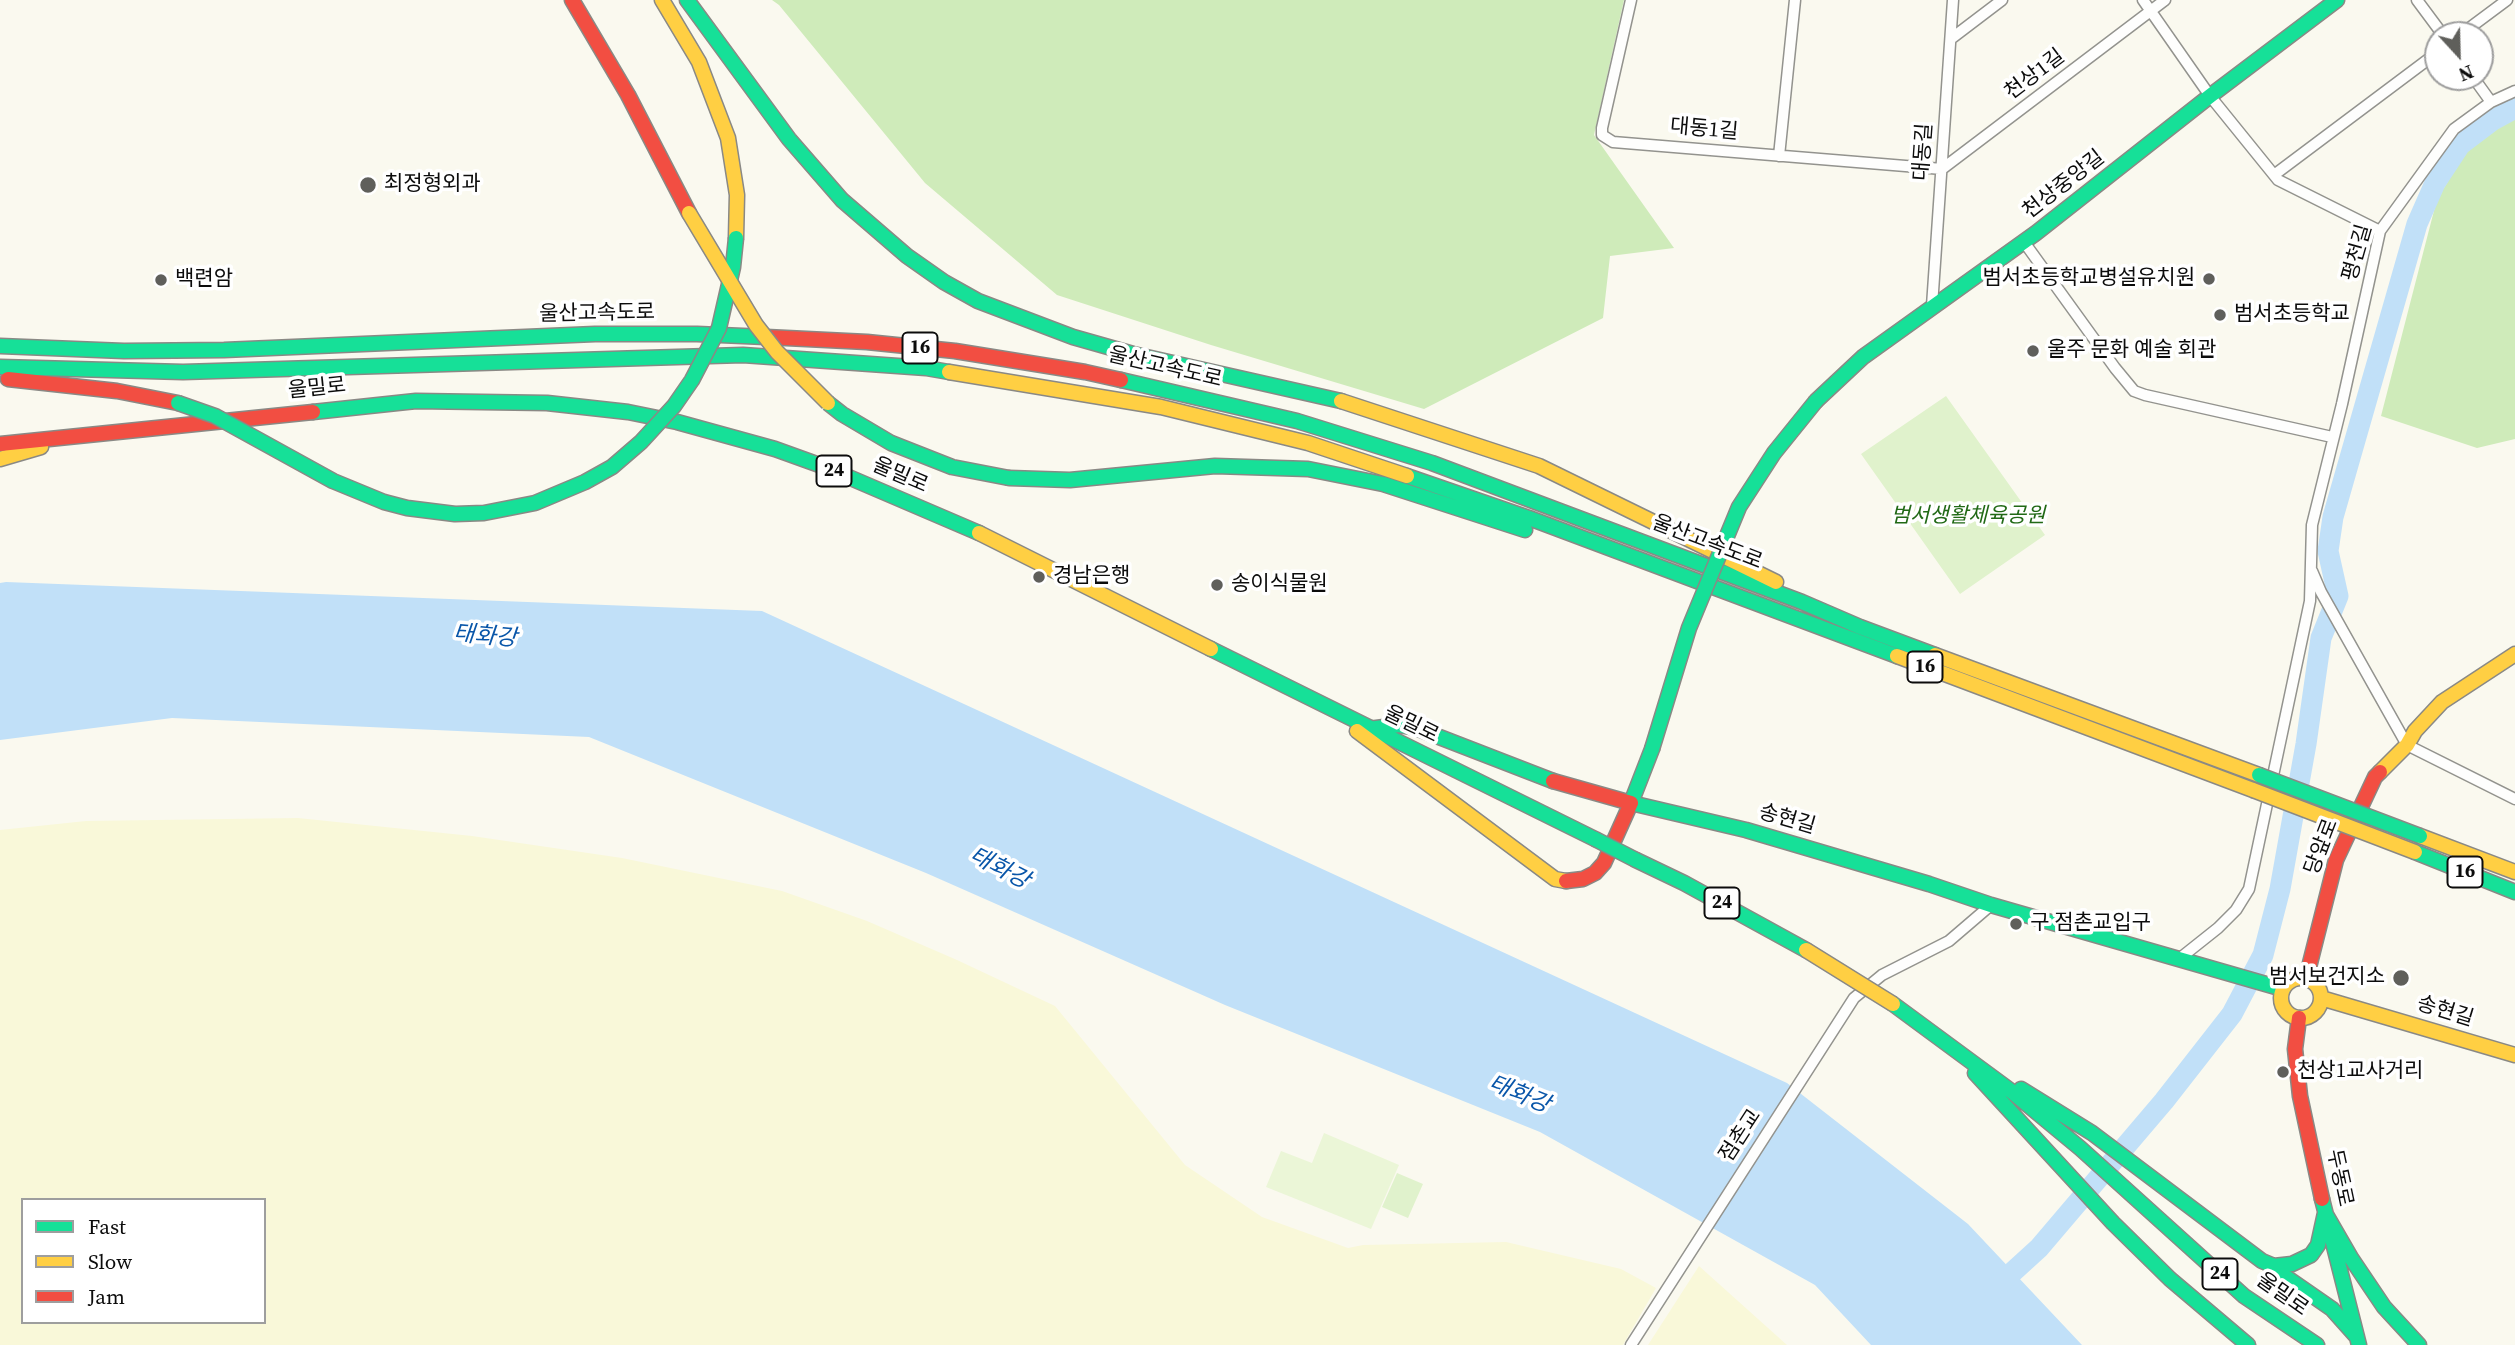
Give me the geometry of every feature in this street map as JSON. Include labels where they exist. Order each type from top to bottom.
[{"type":"main road","points":[[572,0],[628,95],[689,213],[756,325],[777,352],[818,394],[842,414],[891,443],[951,467],[1009,478],[1070,480],[1215,466],[1308,468],[1382,484],[1570,545],[1597,544]]},
{"type":"main road","points":[[0,378],[117,391],[178,403],[215,416],[274,446],[333,481],[384,502],[407,508],[455,514],[484,513],[535,503],[585,482],[612,467],[641,442],[674,406],[692,380],[719,328],[727,298],[736,238],[737,195],[728,138],[699,62],[662,0]]},
{"type":"main road","points":[[687,0],[816,172],[872,228],[906,256],[955,289],[978,301],[1073,337],[1133,354],[1353,404],[1539,466],[1770,577],[1801,602]]},
{"type":"main road","name":"천상중앙길","points":[[1324,706],[1555,879],[1570,882],[1595,873],[1604,863],[1631,803],[1652,749],[1689,628],[1739,507],[1773,453],[1816,401],[1863,357],[2024,242],[2337,0]]},
{"type":"main road","name":"울산고속도로","points":[[0,346],[124,351],[224,350],[582,335],[697,334],[867,342],[1030,362],[1158,387],[1232,404],[1362,440],[1508,490],[1860,627],[2515,872]]},
{"type":"main road","name":"울산고속도로","points":[[0,367],[197,372],[743,355],[926,368],[1161,407],[1233,423],[1379,465],[2253,790],[2515,892]]},
{"type":"main road","name":"울밀로","points":[[0,444],[416,401],[547,404],[628,412],[677,422],[775,449],[825,467],[1006,545],[1369,729],[1695,889],[1806,950],[1893,1004],[2011,1091],[2080,1148],[2130,1196],[2245,1296],[2316,1345]]},
{"type":"main road","points":[[0,459],[98,433]]},
{"type":"main road","name":"당앞로","points":[[2306,979],[2336,860],[2375,777],[2407,746],[2415,731],[2442,702],[2515,654]]},
{"type":"main road","name":"송현길","points":[[1369,729],[1388,725],[1416,728],[1544,779],[1746,830],[1991,905]]},
{"type":"main road","points":[[1991,905],[2283,989]]},
{"type":"main road","points":[[2306,979],[2317,986],[2321,998],[2317,1011],[2312,1015],[2293,1017],[2283,1008],[2283,989],[2293,980],[2306,979]]},
{"type":"main road","name":"송현길","points":[[2321,998],[2515,1055]]},
{"type":"main road","name":"두동로","points":[[2299,1018],[2295,1049],[2300,1096],[2325,1213],[2358,1341]]},
{"type":"main road","points":[[1948,1043],[2092,1133],[2262,1261],[2332,1308],[2358,1341]]},
{"type":"main road","points":[[1948,1043],[2113,1223],[2170,1279],[2248,1345]]},
{"type":"main road","points":[[2262,1261],[2283,1266],[2311,1255],[2318,1245],[2325,1213]]},
{"type":"main road","points":[[2325,1213],[2384,1307],[2419,1345]]},
{"type":"street","name":"대동1길","points":[[1631,0],[1602,128],[1602,135],[1613,142],[1942,169]]},
{"type":"street","points":[[1779,156],[1795,0]]},
{"type":"street","name":"대동길","points":[[1932,306],[1953,0]]},
{"type":"street","points":[[1952,38],[2002,0]]},
{"type":"street","points":[[2143,0],[2210,96],[2278,180],[2380,231]]},
{"type":"street","name":"천상1길","points":[[1942,169],[2165,0]]},
{"type":"street","points":[[2417,0],[2433,21]]},
{"type":"street","points":[[2479,21],[2507,0]]},
{"type":"street","points":[[2274,175],[2424,62]]},
{"type":"street","points":[[2483,91],[2491,102]]},
{"type":"street","name":"평천길","points":[[2179,959],[2236,910],[2249,889],[2310,601],[2312,525],[2380,231],[2454,129],[2491,102],[2515,91]]},
{"type":"street","points":[[2024,242],[2134,391],[2332,436]]},
{"type":"street","name":"평천길","points":[[2309,564],[2321,592],[2407,746]]},
{"type":"street","points":[[2407,746],[2515,799]]},
{"type":"street","name":"점촌교","points":[[1631,1345],[1854,998],[1882,975],[1949,941],[1991,905]]},
{"type":"green space","points":[[772,0],[1624,0],[1594,135],[1674,248],[1610,256],[1603,318],[1424,409],[1057,295],[925,183],[779,5]]},
{"type":"green space","points":[[2515,115],[2515,439],[2477,448],[2381,416],[2437,199],[2477,135]]},
{"type":"green space","name":"범서생활체육공원","points":[[1946,396],[2045,535],[1960,594],[1861,454]]},
{"type":"green space","points":[[298,818],[472,836],[622,858],[782,891],[867,921],[1055,1006],[1185,1165],[1262,1217],[1348,1248],[1363,1245],[1506,1242],[1621,1269],[1656,1288],[1623,1345],[0,1345],[0,830],[86,821]]},
{"type":"green space","points":[[1324,1133],[1399,1165],[1371,1229],[1266,1187],[1281,1151],[1312,1163]]},
{"type":"green space","points":[[1397,1173],[1423,1184],[1408,1218],[1382,1207]]},
{"type":"green space","points":[[1699,1266],[1787,1345],[1648,1345]]},
{"type":"water","name":"태화강","points":[[0,583],[762,611],[1787,1083],[1968,1224],[2082,1345],[1871,1345],[1815,1285],[1540,1132],[1225,1005],[926,873],[589,737],[172,718],[0,740]]},
{"type":"waterway","points":[[1994,1289],[2039,1248],[2164,1101],[2232,1014],[2263,955],[2280,889],[2306,744],[2321,638],[2338,596],[2328,551],[2333,517],[2417,224],[2435,183],[2460,145],[2493,120],[2515,108]]},
{"type":"traffic: fast","points":[[687,0],[789,139],[842,200],[907,256],[944,282],[978,301],[1073,337],[1133,354],[1341,401]]},
{"type":"traffic: fast","points":[[1816,401],[1863,357],[2036,233],[2337,0]]},
{"type":"traffic: fast","points":[[178,403],[215,416],[333,481],[384,502],[455,514],[484,513],[535,503],[585,482],[612,467],[641,442],[674,406],[692,380],[719,328],[733,267],[736,238]]},
{"type":"traffic: fast","points":[[0,346],[124,351],[224,350],[595,334],[766,337]]},
{"type":"traffic: fast","points":[[0,367],[183,372],[743,355],[949,372]]},
{"type":"traffic: fast","points":[[1121,380],[1297,421],[1432,463],[1935,655]]},
{"type":"traffic: fast","points":[[313,412],[416,401],[547,403],[628,412],[677,422],[775,449],[825,467],[979,533]]},
{"type":"traffic: fast","points":[[1652,749],[1689,628],[1739,507],[1774,453],[1816,401]]},
{"type":"traffic: fast","points":[[828,403],[891,443],[952,467],[1009,478]]},
{"type":"traffic: fast","points":[[1009,478],[1070,480],[1215,466],[1308,469],[1383,484],[1525,530]]},
{"type":"traffic: fast","points":[[1407,476],[1529,518],[1897,656]]},
{"type":"traffic: fast","points":[[1211,649],[1595,839]]},
{"type":"traffic: fast","points":[[1369,729],[1399,725],[1416,728],[1553,781]]},
{"type":"traffic: fast","points":[[1652,749],[1631,803],[1746,830],[1991,905],[2283,989]]},
{"type":"traffic: fast","points":[[2259,775],[2420,836]]},
{"type":"traffic: fast","points":[[1595,839],[1636,860]]},
{"type":"traffic: fast","points":[[2415,852],[2515,892]]},
{"type":"traffic: fast","points":[[1636,860],[1684,883],[1806,950]]},
{"type":"traffic: fast","points":[[1893,1004],[2011,1091],[2080,1148],[2244,1296],[2317,1345]]},
{"type":"traffic: fast","points":[[1975,1073],[2113,1223],[2170,1279],[2248,1345]]},
{"type":"traffic: fast","points":[[2021,1089],[2092,1133],[2262,1261],[2274,1266],[2292,1264],[2311,1255],[2318,1245],[2325,1213]]},
{"type":"traffic: fast","points":[[2322,1199],[2359,1345]]},
{"type":"traffic: fast","points":[[2325,1213],[2384,1307],[2419,1345]]},
{"type":"traffic: fast","points":[[2270,1266],[2332,1309],[2357,1337]]},
{"type":"traffic: slow","points":[[662,0],[699,62],[728,138],[737,195],[736,238]]},
{"type":"traffic: slow","points":[[689,213],[756,325],[777,352],[828,403]]},
{"type":"traffic: slow","points":[[949,372],[1161,407],[1308,443],[1407,476]]},
{"type":"traffic: slow","points":[[1341,401],[1539,466],[1776,582]]},
{"type":"traffic: slow","points":[[0,459],[41,447]]},
{"type":"traffic: slow","points":[[979,533],[1211,649]]},
{"type":"traffic: slow","points":[[2380,772],[2407,745],[2415,731],[2442,702],[2515,654]]},
{"type":"traffic: slow","points":[[1935,655],[2259,775]]},
{"type":"traffic: slow","points":[[1897,656],[2253,790]]},
{"type":"traffic: slow","points":[[1357,731],[1555,879],[1566,881]]},
{"type":"traffic: slow","points":[[2253,790],[2415,852]]},
{"type":"traffic: slow","points":[[2420,836],[2515,872]]},
{"type":"traffic: slow","points":[[1806,950],[1893,1004]]},
{"type":"traffic: slow","points":[[2301,978],[2315,984],[2321,998],[2315,1012],[2301,1018],[2287,1012],[2281,998],[2287,984],[2301,978]]},
{"type":"traffic: slow","points":[[2321,998],[2515,1055]]},
{"type":"traffic: jam","points":[[572,0],[628,95],[689,213]]},
{"type":"traffic: jam","points":[[766,337],[867,342],[955,351],[1121,380]]},
{"type":"traffic: jam","points":[[8,379],[117,391],[178,403]]},
{"type":"traffic: jam","points":[[0,444],[313,412]]},
{"type":"traffic: jam","points":[[2306,979],[2336,860],[2375,777],[2380,772]]},
{"type":"traffic: jam","points":[[1553,781],[1631,803],[1604,863],[1595,873],[1583,879],[1566,881]]},
{"type":"traffic: jam","points":[[2299,1018],[2295,1049],[2300,1096],[2322,1199]]},
{"type":"place","name":"최정형외과","points":[[368,185]]},
{"type":"place","name":"범서초등학교병설유치원","points":[[2209,279]]},
{"type":"place","name":"백련암","points":[[161,280]]},
{"type":"place","name":"범서초등학교","points":[[2220,315]]},
{"type":"place","name":"울주 문화 예술 회관","points":[[2033,351]]},
{"type":"place","name":"경남은행","points":[[1039,577]]},
{"type":"place","name":"송이식물원","points":[[1217,585]]},
{"type":"place","name":"구 점촌교입구","points":[[2016,924]]},
{"type":"place","name":"범서보건지소","points":[[2401,978]]},
{"type":"place","name":"천상1교사거리","points":[[2283,1072]]}]
